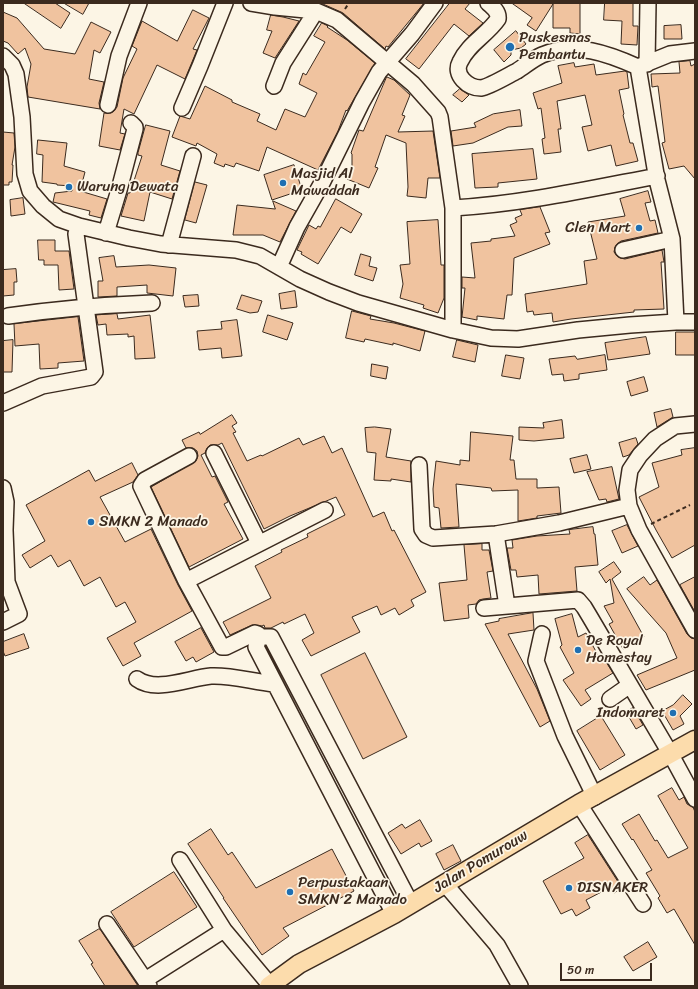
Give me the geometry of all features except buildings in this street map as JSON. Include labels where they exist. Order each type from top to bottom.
[{"type":"main road","name":"Jalan Pomurouw","points":[[269,986],[299,964],[394,914],[670,753],[695,740]]},
{"type":"street","points":[[108,105],[119,56],[139,3]]},
{"type":"street","points":[[182,108],[225,3]]},
{"type":"street","points":[[252,3],[316,11],[337,20],[413,84],[438,112],[440,117],[454,214],[453,330]]},
{"type":"street","points":[[279,267],[297,228],[379,72],[412,34],[435,3]]},
{"type":"street","points":[[648,3],[643,66],[657,180],[672,239],[676,322]]},
{"type":"street","points":[[496,6],[498,19],[469,49],[460,62],[458,68],[458,73],[463,79],[473,86],[481,88],[511,75],[542,55],[564,49],[590,50],[643,66],[670,54],[695,51]]},
{"type":"street","points":[[274,86],[283,63],[316,11]]},
{"type":"street","points":[[3,56],[12,65],[16,74],[22,117],[25,174],[30,191],[43,206],[59,218],[79,226],[129,238],[169,245],[236,250],[260,256],[300,278],[336,295],[453,330],[491,338],[518,339],[578,330],[676,322],[695,322]]},
{"type":"street","points":[[106,233],[135,129],[131,123]]},
{"type":"street","points":[[169,245],[193,156]]},
{"type":"street","points":[[454,214],[480,206],[657,180]]},
{"type":"street","points":[[3,403],[42,386],[91,376],[95,372],[76,234],[79,226]]},
{"type":"street","points":[[623,250],[672,239]]},
{"type":"street","points":[[8,316],[44,310],[152,303]]},
{"type":"street","points":[[695,424],[675,426],[655,439],[640,455],[630,470],[627,490],[629,506],[639,530],[695,630]]},
{"type":"street","points":[[214,453],[259,543]]},
{"type":"street","points":[[189,456],[145,480],[141,486],[186,581],[222,647],[226,647],[255,633],[258,634],[259,637],[271,637],[411,904]]},
{"type":"street","points":[[419,465],[422,529],[426,535],[433,538],[496,534],[559,523],[629,506]]},
{"type":"street","points":[[3,488],[6,502],[5,523],[7,582],[19,614],[3,622]]},
{"type":"street","points":[[186,581],[325,510]]},
{"type":"street","points":[[496,534],[507,606]]},
{"type":"street","points":[[484,608],[578,600],[584,607],[695,798]]},
{"type":"street","points":[[542,634],[536,661],[565,736],[587,801],[643,904]]},
{"type":"street","points":[[259,637],[256,647],[394,914]]},
{"type":"street","points":[[137,679],[144,683],[154,685],[220,676],[237,677],[275,684]]},
{"type":"street","points":[[610,698],[630,685]]},
{"type":"street","points":[[356,841],[373,833]]},
{"type":"street","points":[[180,860],[224,930],[269,986]]},
{"type":"street","points":[[446,884],[497,945],[520,986]]},
{"type":"street","points":[[107,924],[147,983],[224,930]]},
{"type":"path","points":[[639,530],[690,505]]},
{"type":"place","name":"Puskesmas Pembantu","points":[[510,47]]},
{"type":"place","name":"Masjid Al Mawaddah","points":[[283,183]]},
{"type":"place","name":"Warung Dewata","points":[[69,187]]},
{"type":"place","name":"Clen Mart","points":[[639,228]]},
{"type":"place","name":"SMKN 2 Manado","points":[[91,522]]},
{"type":"place","name":"De Royal Homestay","points":[[578,650]]},
{"type":"place","name":"Indomaret","points":[[673,713]]},
{"type":"place","name":"DISNAKER","points":[[569,888]]},
{"type":"place","name":"Perpustakaan SMKN 2 Manado","points":[[290,892]]}]
